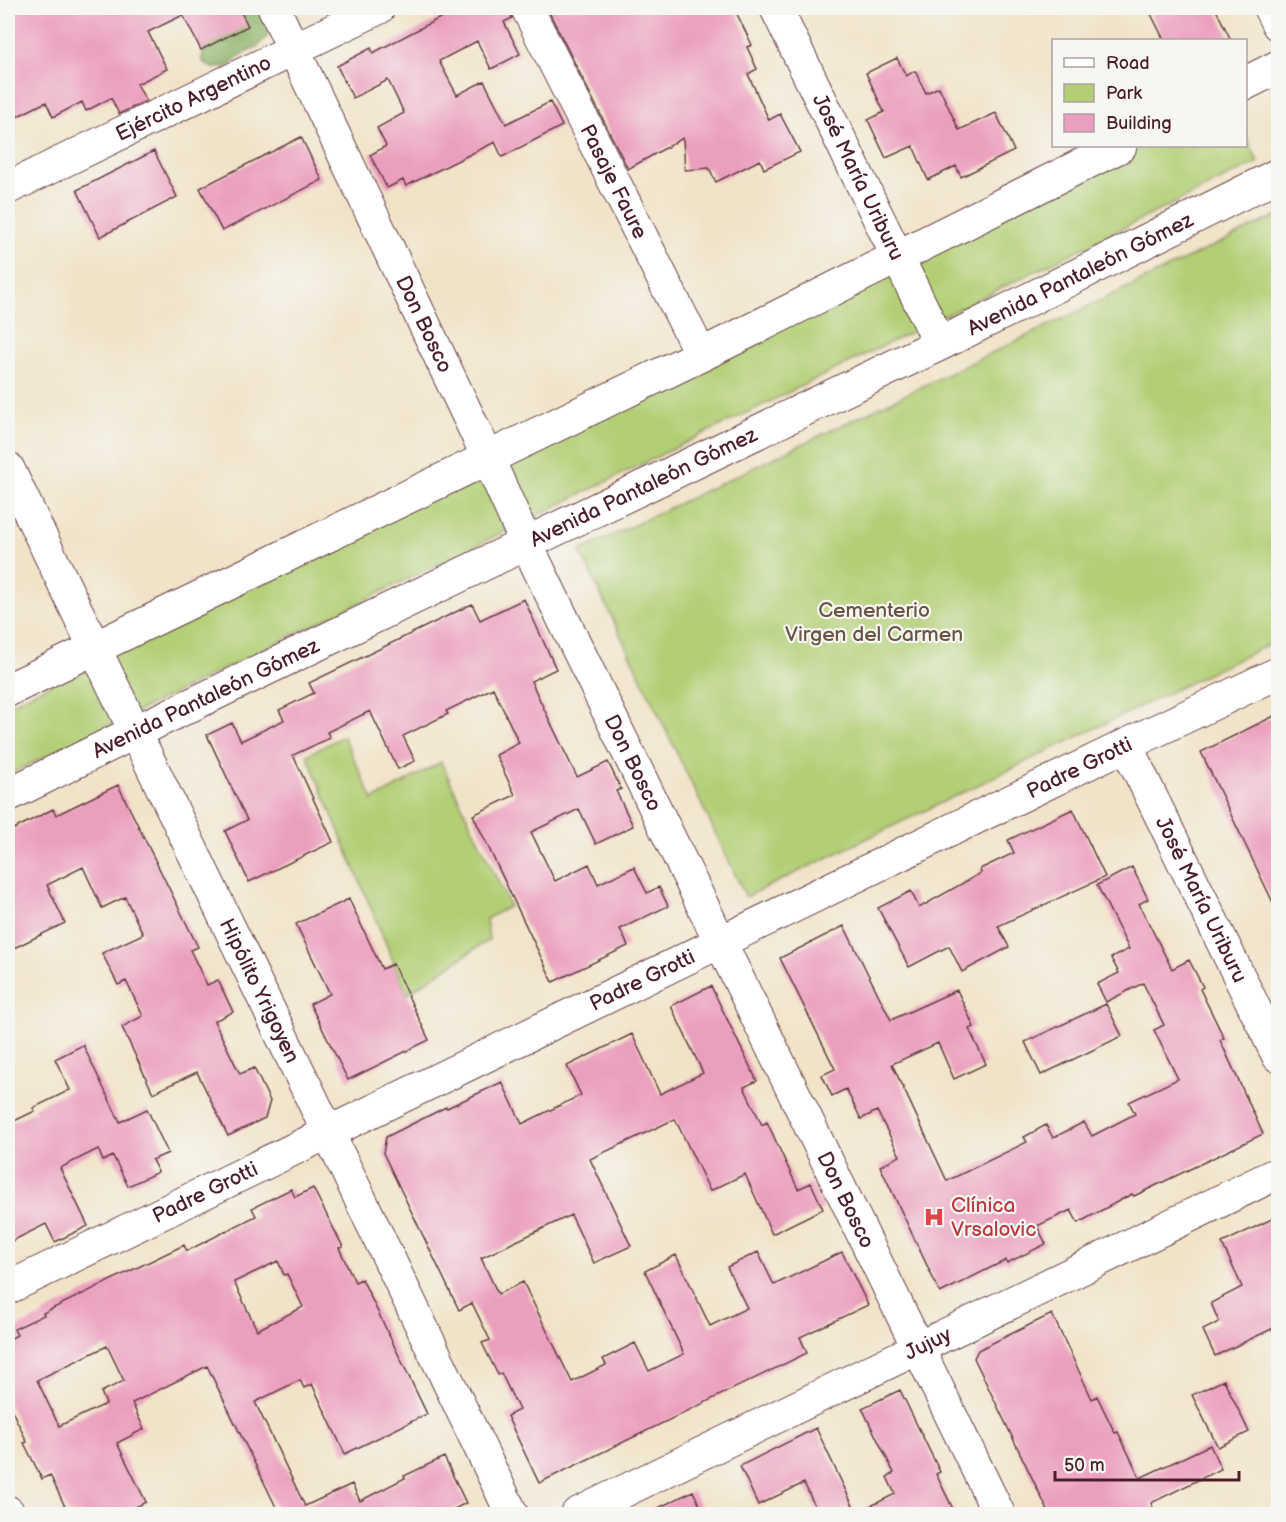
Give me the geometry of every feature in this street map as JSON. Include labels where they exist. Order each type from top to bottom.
[{"type":"main road","points":[[1270,8],[1278,24]]},
{"type":"main road","points":[[1247,82],[1278,67]]},
{"type":"main road","points":[[8,690],[701,355],[1118,147]]},
{"type":"main road","name":"Avenida Pantaleón Gómez","points":[[8,795],[940,344],[1278,175]]},
{"type":"street","name":"Don Bosco","points":[[274,8],[488,458],[526,543],[999,1515]]},
{"type":"street","name":"Ejército Argentino","points":[[8,188],[379,8]]},
{"type":"street","name":"Pasaje Faure","points":[[527,8],[701,355]]},
{"type":"street","name":"José María Uriburu","points":[[776,8],[940,344]]},
{"type":"street","name":"Hipólito Yrigoyen","points":[[8,468],[512,1515]]},
{"type":"street","name":"Padre Grotti","points":[[8,1288],[1278,673]]},
{"type":"street","name":"José María Uriburu","points":[[1126,745],[1278,1056]]},
{"type":"street","name":"Jujuy","points":[[578,1515],[1278,1173]]},
{"type":"green space","points":[[235,8],[274,8],[272,31],[257,47],[241,55],[228,67],[213,68],[202,61],[203,53],[215,33],[237,11]]},
{"type":"green space","points":[[1247,137],[1258,162],[8,775],[8,705],[1142,147],[1247,147]]},
{"type":"green space","name":"Cementerio Virgen del Carmen","points":[[1278,215],[1278,640],[746,897],[580,551]]},
{"type":"green space","points":[[343,736],[373,800],[441,762],[510,906],[486,919],[489,940],[407,994],[307,755]]},
{"type":"building","points":[[8,8],[239,8],[248,26],[201,50],[183,15],[148,32],[167,69],[137,84],[146,101],[119,114],[111,98],[86,111],[82,102],[53,117],[46,102],[8,121]]},
{"type":"building","points":[[459,8],[509,8],[512,18],[504,22],[520,54],[491,69],[477,41],[439,61],[457,95],[484,81],[506,124],[550,102],[562,126],[502,157],[495,142],[406,186],[403,180],[387,188],[370,155],[386,146],[377,128],[404,113],[388,80],[353,98],[337,66],[371,48],[373,53]]},
{"type":"building","points":[[547,8],[734,8],[752,45],[747,47],[757,69],[748,74],[769,120],[780,114],[800,152],[764,169],[760,160],[716,182],[709,168],[685,170],[683,138],[628,169]]},
{"type":"building","points":[[1148,8],[1215,8],[1230,39],[1164,39]]},
{"type":"building","points":[[897,58],[906,76],[915,71],[926,93],[939,87],[959,130],[996,113],[1014,151],[961,177],[956,166],[928,180],[913,146],[886,158],[868,120],[884,112],[866,73]]},
{"type":"building","points":[[301,137],[322,180],[222,231],[200,188]]},
{"type":"building","points":[[154,151],[177,197],[100,237],[77,190]]},
{"type":"building","points":[[524,599],[556,669],[531,681],[544,709],[577,777],[608,762],[621,789],[616,791],[633,826],[596,844],[579,809],[531,832],[555,881],[589,864],[598,884],[634,867],[647,893],[659,887],[668,906],[620,929],[628,946],[553,982],[473,815],[515,795],[496,755],[519,743],[493,688],[446,711],[448,714],[403,736],[415,761],[398,769],[370,711],[327,732],[330,738],[293,755],[333,842],[249,882],[225,831],[247,820],[207,735],[232,723],[241,741],[284,720],[279,710],[314,693],[309,683],[472,604],[480,620]]},
{"type":"building","points":[[1278,714],[1278,913],[1201,752]]},
{"type":"building","points":[[118,785],[198,947],[190,950],[207,985],[218,980],[233,1012],[214,1021],[240,1074],[254,1068],[270,1101],[265,1118],[228,1136],[197,1072],[153,1093],[122,1027],[143,1016],[126,981],[118,985],[102,953],[143,934],[125,897],[102,908],[83,867],[47,885],[65,923],[8,951],[8,832],[53,809],[56,815]]},
{"type":"building","points":[[1073,809],[1105,877],[998,926],[1009,947],[962,972],[949,946],[909,967],[878,908],[911,891],[919,908],[981,873],[980,869],[1014,853],[1008,840]]},
{"type":"building","points":[[1132,867],[1148,899],[1139,904],[1172,969],[1189,960],[1203,987],[1200,989],[1224,1038],[1220,1040],[1263,1134],[1134,1196],[1132,1194],[1078,1223],[1071,1210],[1037,1226],[1046,1244],[1007,1263],[1006,1260],[940,1293],[880,1166],[900,1156],[877,1111],[861,1119],[846,1089],[832,1096],[822,1075],[835,1069],[780,958],[844,926],[891,1020],[957,990],[974,1027],[969,1029],[986,1064],[954,1079],[938,1043],[892,1064],[947,1181],[1027,1142],[1024,1137],[1046,1125],[1053,1138],[1084,1122],[1092,1136],[1135,1114],[1129,1102],[1178,1079],[1154,1030],[1164,1025],[1143,983],[1106,1002],[1097,984],[1119,973],[1111,958],[1129,949],[1097,885]]},
{"type":"building","points":[[349,899],[382,969],[393,964],[429,1040],[348,1080],[310,1004],[330,994],[296,924]]},
{"type":"building","points":[[711,986],[757,1081],[744,1087],[762,1125],[767,1122],[798,1189],[811,1183],[823,1209],[772,1234],[745,1174],[710,1191],[675,1119],[590,1159],[631,1246],[594,1263],[571,1215],[481,1258],[498,1294],[523,1282],[572,1382],[606,1365],[603,1359],[635,1343],[649,1371],[684,1354],[645,1271],[676,1255],[710,1326],[747,1308],[727,1267],[758,1252],[774,1285],[842,1252],[868,1305],[800,1337],[807,1353],[539,1483],[507,1416],[519,1410],[501,1373],[498,1375],[482,1343],[490,1340],[472,1303],[459,1310],[383,1153],[386,1137],[502,1082],[522,1124],[581,1095],[567,1066],[632,1034],[660,1094],[703,1073],[671,1006]]},
{"type":"building","points":[[1106,1004],[1122,1036],[1041,1075],[1025,1042]]},
{"type":"building","points":[[83,1045],[120,1122],[147,1109],[168,1153],[152,1160],[158,1172],[128,1186],[113,1156],[103,1161],[98,1149],[60,1168],[88,1226],[55,1242],[46,1224],[8,1243],[8,1124],[35,1111],[33,1108],[70,1090],[55,1059]]},
{"type":"building","points":[[313,1188],[343,1247],[339,1248],[355,1282],[362,1279],[427,1414],[345,1454],[312,1384],[304,1388],[300,1380],[255,1402],[305,1506],[352,1484],[360,1501],[444,1457],[466,1503],[443,1515],[280,1515],[207,1366],[132,1403],[144,1429],[117,1443],[146,1502],[119,1515],[69,1515],[50,1475],[42,1479],[24,1443],[27,1442],[8,1402],[8,1340],[17,1335],[14,1329],[184,1245],[187,1251],[256,1216],[252,1208],[291,1189],[295,1197]],"holes":[[[278,1261],[303,1307],[257,1330],[234,1282]],[[107,1346],[124,1381],[101,1392],[106,1404],[59,1426],[37,1380]]]},
{"type":"building","points":[[1278,1216],[1278,1326],[1215,1356],[1203,1330],[1219,1322],[1211,1303],[1242,1287],[1222,1243]]},
{"type":"building","points":[[1052,1314],[1092,1399],[1097,1396],[1115,1433],[1118,1432],[1140,1478],[1210,1445],[1221,1469],[1151,1503],[1156,1515],[1050,1515],[974,1358],[978,1350]]},
{"type":"building","points":[[1224,1380],[1249,1432],[1218,1447],[1192,1395]]},
{"type":"building","points":[[900,1390],[940,1472],[936,1474],[956,1515],[853,1515],[895,1494],[887,1477],[894,1473],[862,1408]]},
{"type":"building","points":[[816,1428],[853,1506],[836,1515],[819,1515],[804,1483],[758,1505],[740,1466]]},
{"type":"building","points":[[693,1491],[704,1515],[644,1515]]},
{"type":"place","name":"Clínica Vrsalovic","points":[[934,1217]]}]
